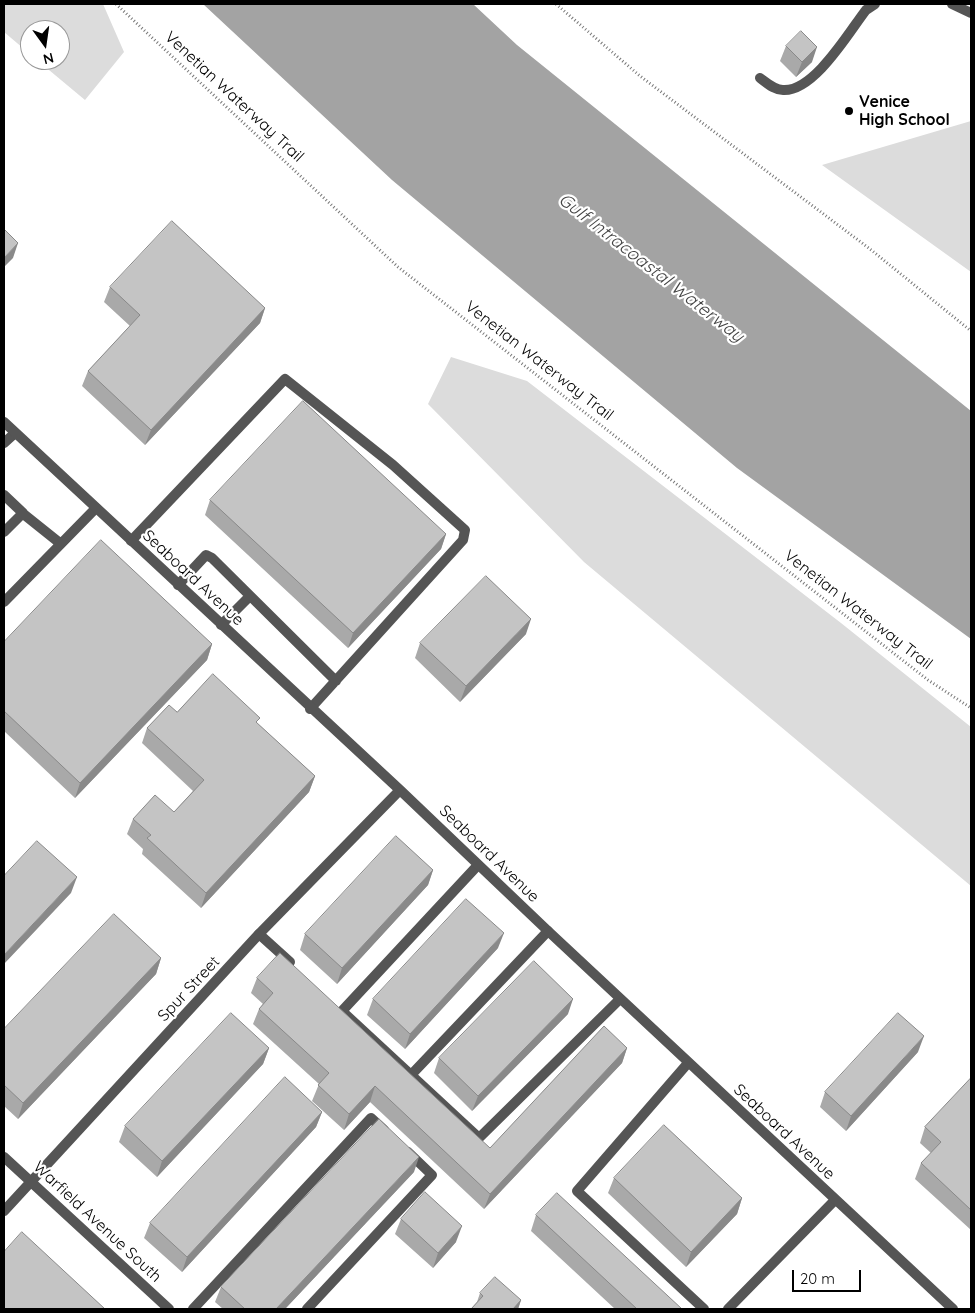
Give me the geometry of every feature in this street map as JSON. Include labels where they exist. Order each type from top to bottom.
[{"type":"street","points":[[760,78],[773,88],[783,90],[796,89],[803,85],[816,75],[866,10],[875,4]]},
{"type":"street","points":[[952,4],[971,14]]},
{"type":"street","points":[[131,541],[285,379],[393,466],[465,530],[463,540],[310,709]]},
{"type":"street","name":"Seaboard Avenue","points":[[4,422],[310,709],[400,790],[688,1063],[953,1309]]},
{"type":"street","points":[[4,443],[15,433]]},
{"type":"street","points":[[4,495],[21,512],[61,544]]},
{"type":"street","points":[[4,602],[96,508]]},
{"type":"street","points":[[4,532],[23,513],[21,512]]},
{"type":"street","points":[[178,585],[206,555],[212,558],[336,681]]},
{"type":"street","points":[[221,625],[250,596]]},
{"type":"street","name":"Spur Street","points":[[4,1211],[260,934],[400,790]]},
{"type":"street","points":[[478,865],[339,1008],[479,1138],[620,999]]},
{"type":"street","points":[[411,1075],[548,931]]},
{"type":"street","points":[[260,934],[301,973]]},
{"type":"street","points":[[688,1063],[577,1191],[704,1309]]},
{"type":"street","points":[[193,1309],[371,1118],[432,1175],[307,1309]]},
{"type":"street","name":"Warfield Avenue South","points":[[4,1156],[169,1309]]},
{"type":"street","points":[[728,1309],[835,1200]]},
{"type":"path","name":"Venetian Waterway Trail","points":[[116,4],[398,267],[928,680],[971,708]]},
{"type":"path","points":[[556,4],[640,76],[870,249],[971,331]]},
{"type":"shaded area","points":[[4,4],[103,4],[124,52],[85,100],[49,70],[70,70],[70,20],[20,20],[20,46],[4,32]]},
{"type":"shaded area","points":[[971,121],[971,272],[822,165]]},
{"type":"shaded area","points":[[451,357],[527,381],[841,623],[971,727],[971,886],[584,562],[428,404]]},
{"type":"water","name":"Gulf Intracoastal Waterway","points":[[203,4],[473,4],[517,45],[971,411],[971,639],[737,468],[392,180]]},
{"type":"building","points":[[801,31],[817,47],[802,62],[786,46]]},
{"type":"building","points":[[172,221],[265,308],[151,430],[88,371],[140,315],[110,287]]},
{"type":"building","points":[[4,229],[18,243],[4,258]]},
{"type":"building","points":[[303,401],[446,534],[353,633],[210,500]]},
{"type":"building","points":[[101,540],[212,644],[80,783],[4,711],[4,642]]},
{"type":"building","points":[[486,576],[531,619],[466,686],[420,643]]},
{"type":"building","points":[[213,674],[260,718],[256,722],[315,776],[206,893],[147,838],[151,835],[133,819],[155,795],[174,812],[204,780],[147,728],[169,705],[177,712]]},
{"type":"building","points":[[396,836],[433,870],[342,968],[305,934]]},
{"type":"building","points":[[37,841],[77,877],[4,955],[4,876]]},
{"type":"building","points":[[466,899],[504,933],[410,1034],[373,999]]},
{"type":"building","points":[[114,914],[161,958],[23,1103],[4,1085],[4,1029]]},
{"type":"building","points":[[280,953],[490,1148],[604,1026],[627,1048],[490,1194],[375,1086],[349,1114],[318,1085],[329,1073],[259,1009],[273,993],[257,978]]},
{"type":"building","points":[[534,961],[573,999],[478,1096],[439,1058]]},
{"type":"building","points":[[231,1013],[269,1048],[162,1161],[125,1126]]},
{"type":"building","points":[[898,1013],[924,1036],[851,1116],[825,1092]]},
{"type":"building","points":[[285,1077],[322,1112],[187,1257],[150,1223]]},
{"type":"building","points":[[971,1078],[971,1210],[921,1163],[941,1142],[925,1127]]},
{"type":"building","points":[[379,1119],[419,1157],[276,1309],[245,1309],[221,1287]]},
{"type":"building","points":[[664,1125],[742,1198],[691,1252],[614,1178]]},
{"type":"building","points":[[425,1192],[462,1226],[438,1253],[401,1219]]},
{"type":"building","points":[[557,1193],[682,1309],[637,1309],[536,1215]]},
{"type":"building","points":[[22,1232],[105,1309],[4,1309],[4,1252]]},
{"type":"building","points":[[495,1277],[521,1300],[513,1309],[471,1309],[483,1296],[480,1293]]},
{"type":"place","name":"Venice High School","points":[[849,111]]}]
